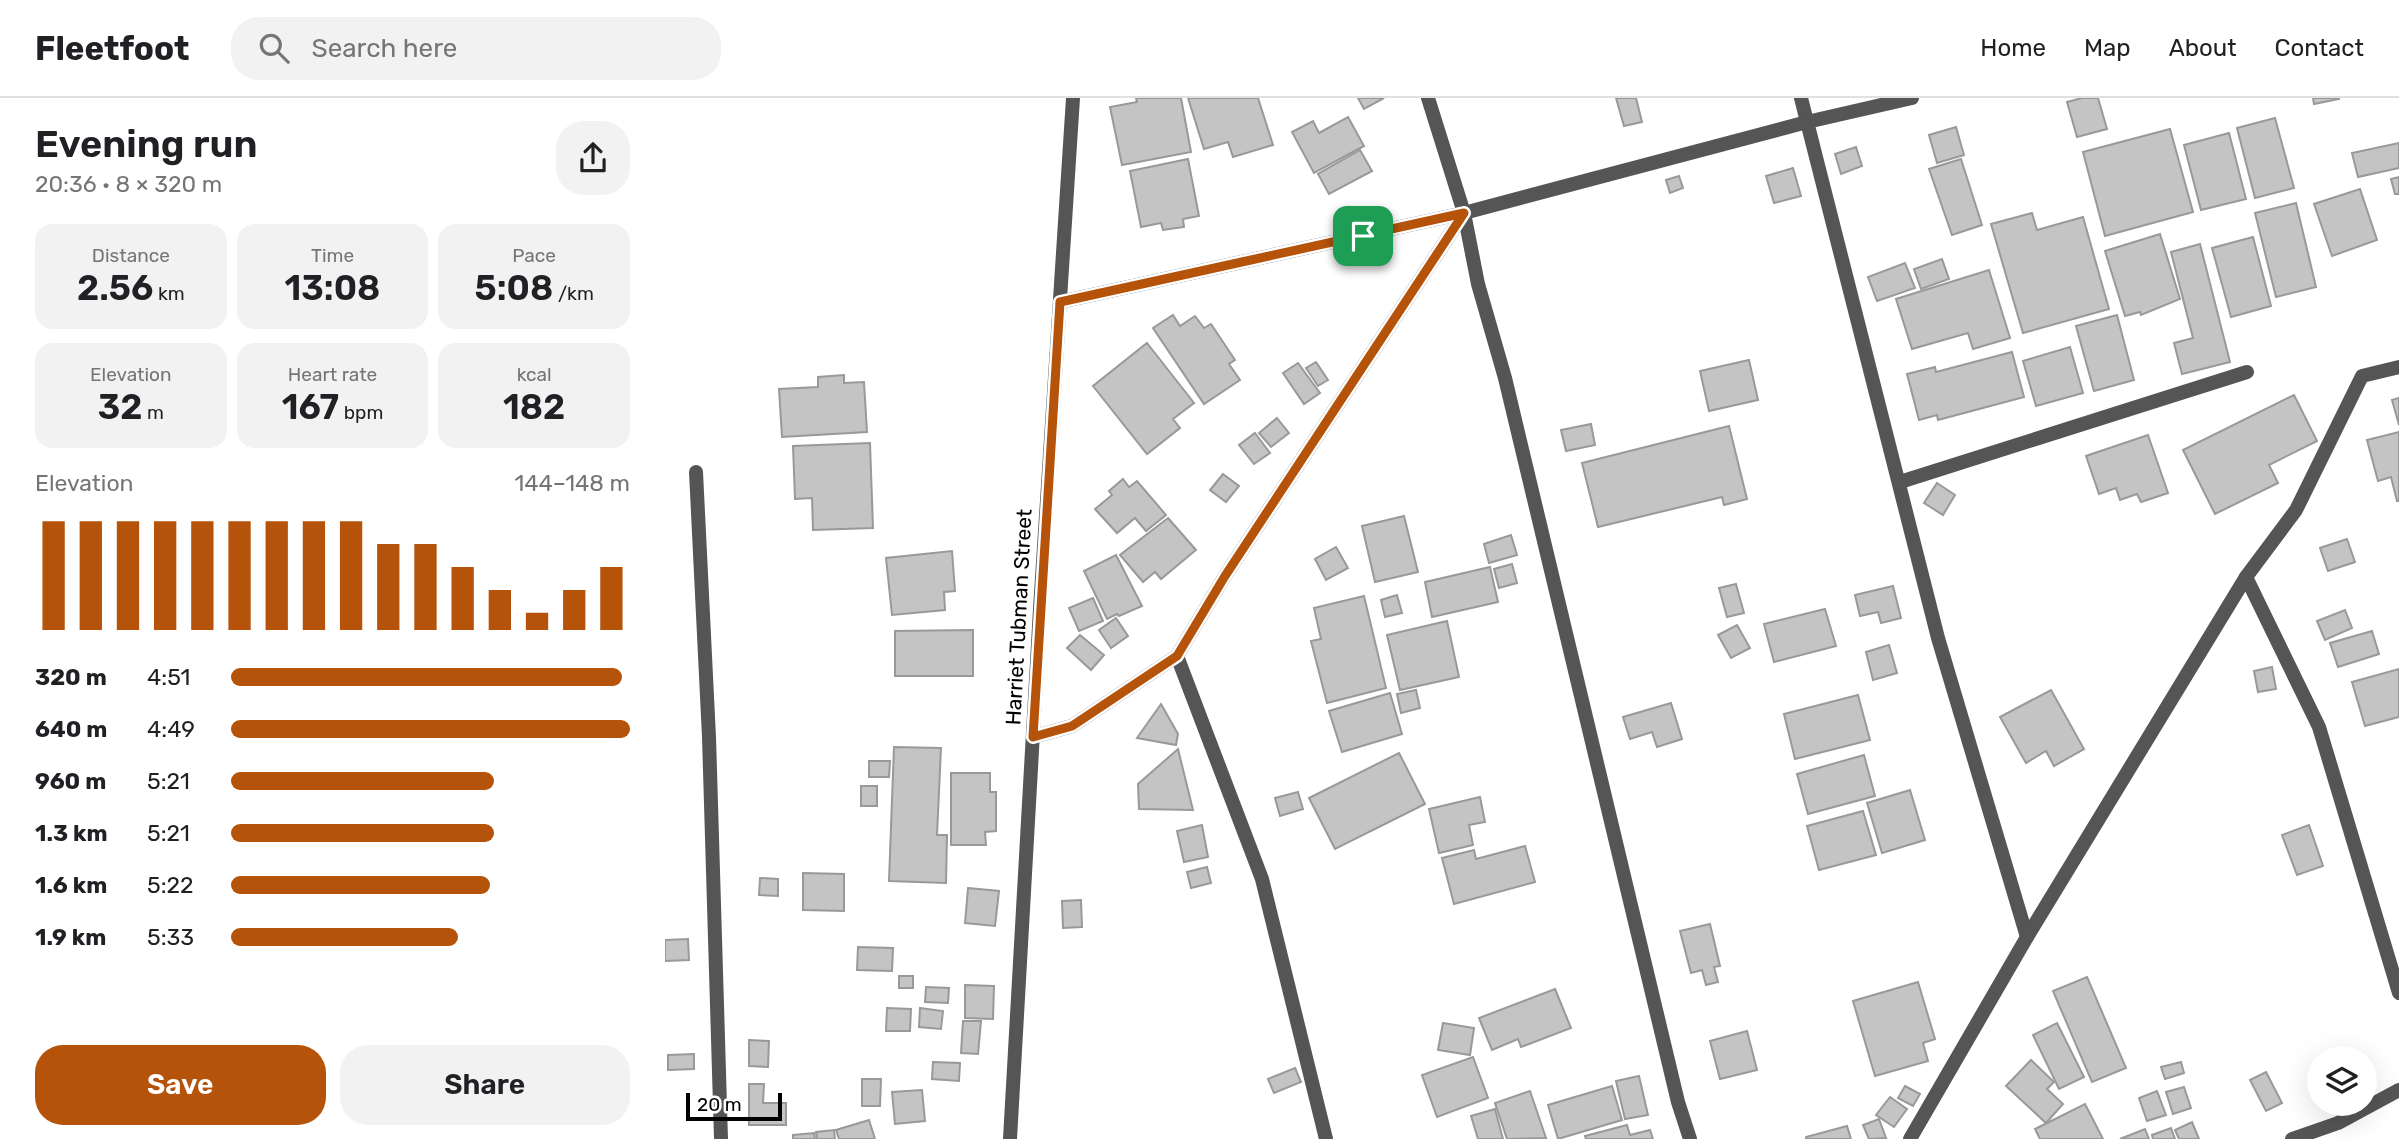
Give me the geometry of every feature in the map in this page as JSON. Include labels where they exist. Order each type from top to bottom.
[{"type":"street","name":"Harriet Tubman Street","points":[[1010,1139],[1073,98]]},
{"type":"street","points":[[1428,98],[1464,213],[1478,284],[1505,378],[1674,1088],[1691,1139]]},
{"type":"street","points":[[1801,98],[1938,638],[2027,937]]},
{"type":"street","points":[[1060,302],[1464,213],[1807,122],[1912,98]]},
{"type":"street","points":[[1033,737],[1072,726],[1177,656],[1233,565],[1464,213]]},
{"type":"street","points":[[1910,1139],[2027,937],[2246,577],[2296,510],[2362,376],[2399,367]]},
{"type":"street","points":[[1899,482],[2247,372]]},
{"type":"street","points":[[696,472],[709,737],[721,1139]]},
{"type":"street","points":[[2246,577],[2319,727],[2399,993]]},
{"type":"street","points":[[1177,656],[1262,879],[1326,1139]]},
{"type":"street","points":[[2292,1139],[2337,1123],[2399,1090]]},
{"type":"building","points":[[1136,98],[1181,98],[1191,152],[1122,165],[1110,107],[1137,102]]},
{"type":"building","points":[[1188,98],[1258,98],[1273,145],[1233,157],[1228,142],[1204,149]]},
{"type":"building","points":[[1358,98],[1384,98],[1364,109]]},
{"type":"building","points":[[1616,98],[1636,98],[1642,122],[1624,126]]},
{"type":"building","points":[[2098,98],[2107,129],[2077,137],[2067,102]]},
{"type":"building","points":[[2313,98],[2339,98],[2339,99],[2314,104]]},
{"type":"building","points":[[1348,117],[1364,146],[1314,173],[1292,132],[1313,121],[1319,133]]},
{"type":"building","points":[[2275,118],[2294,188],[2255,198],[2237,128]]},
{"type":"building","points":[[1956,127],[1964,155],[1937,163],[1929,135]]},
{"type":"building","points":[[2170,129],[2193,212],[2105,236],[2083,152]]},
{"type":"building","points":[[2229,133],[2246,199],[2201,210],[2184,145]]},
{"type":"building","points":[[2399,143],[2399,168],[2358,177],[2352,153]]},
{"type":"building","points":[[1856,147],[1862,166],[1841,174],[1835,154]]},
{"type":"building","points":[[1360,150],[1372,171],[1329,194],[1318,174]]},
{"type":"building","points":[[1188,159],[1199,216],[1183,219],[1184,227],[1163,230],[1161,223],[1141,227],[1130,171]]},
{"type":"building","points":[[1961,159],[1982,225],[1952,235],[1929,169]]},
{"type":"building","points":[[1793,168],[1801,196],[1774,203],[1766,176]]},
{"type":"building","points":[[1679,176],[1683,188],[1670,193],[1666,180]]},
{"type":"building","points":[[2399,177],[2399,194],[2395,194],[2391,179]]},
{"type":"building","points":[[2360,189],[2377,240],[2332,256],[2314,204]]},
{"type":"building","points":[[2296,203],[2316,287],[2276,297],[2255,213]]},
{"type":"building","points":[[2032,213],[2037,230],[2083,217],[2109,309],[2023,333],[1991,224]]},
{"type":"building","points":[[2160,234],[2180,299],[2141,315],[2140,312],[2125,316],[2105,251]]},
{"type":"building","points":[[2253,237],[2271,306],[2231,317],[2212,248]]},
{"type":"building","points":[[2200,244],[2230,362],[2182,374],[2174,343],[2193,338],[2171,252]]},
{"type":"building","points":[[1942,259],[1949,279],[1921,289],[1914,269]]},
{"type":"building","points":[[1905,263],[1915,288],[1877,301],[1868,277]]},
{"type":"building","points":[[1989,270],[2010,338],[1973,349],[1968,333],[1912,349],[1896,299]]},
{"type":"building","points":[[1173,315],[1180,326],[1195,316],[1204,328],[1211,324],[1235,360],[1229,364],[1240,380],[1204,404],[1153,328]]},
{"type":"building","points":[[2117,315],[2134,380],[2094,391],[2076,326]]},
{"type":"building","points":[[1147,343],[1194,403],[1173,419],[1180,428],[1147,454],[1093,386]]},
{"type":"building","points":[[2070,347],[2083,393],[2036,406],[2023,361]]},
{"type":"building","points":[[2012,352],[2024,397],[1938,420],[1937,415],[1919,420],[1907,374],[1935,367],[1936,372]]},
{"type":"building","points":[[1749,360],[1758,400],[1709,411],[1700,371]]},
{"type":"building","points":[[1316,362],[1328,380],[1318,386],[1306,368]]},
{"type":"building","points":[[1298,363],[1320,393],[1304,404],[1283,373]]},
{"type":"building","points":[[844,375],[844,383],[864,382],[867,432],[782,437],[779,389],[818,387],[818,377]]},
{"type":"building","points":[[2294,395],[2317,441],[2269,465],[2278,483],[2215,514],[2183,450]]},
{"type":"building","points":[[2399,398],[2399,425],[2392,400]]},
{"type":"building","points":[[1277,418],[1289,433],[1271,447],[1259,433]]},
{"type":"building","points":[[1591,424],[1595,445],[1566,451],[1561,430]]},
{"type":"building","points":[[1729,426],[1747,499],[1724,505],[1722,497],[1598,527],[1582,463]]},
{"type":"building","points":[[2399,432],[2397,501],[2391,477],[2378,481],[2367,440]]},
{"type":"building","points":[[1255,433],[1270,453],[1254,464],[1239,445]]},
{"type":"building","points":[[2148,435],[2168,493],[2141,502],[2137,494],[2120,500],[2116,488],[2099,494],[2086,456]]},
{"type":"building","points":[[870,443],[873,528],[813,530],[812,498],[795,499],[793,446]]},
{"type":"building","points":[[1223,474],[1239,486],[1226,502],[1210,490]]},
{"type":"building","points":[[1123,479],[1129,487],[1137,481],[1166,515],[1146,531],[1135,518],[1117,533],[1095,509],[1112,495],[1109,491]]},
{"type":"building","points":[[1937,483],[1955,495],[1943,515],[1924,503]]},
{"type":"building","points":[[1404,516],[1418,572],[1375,582],[1362,526]]},
{"type":"building","points":[[1168,518],[1196,550],[1161,579],[1155,572],[1143,582],[1120,555]]},
{"type":"building","points":[[1511,535],[1517,555],[1489,563],[1484,544]]},
{"type":"building","points":[[2347,539],[2355,562],[2328,571],[2320,548]]},
{"type":"building","points":[[1336,547],[1348,568],[1326,580],[1315,559]]},
{"type":"building","points":[[952,551],[955,591],[944,592],[945,610],[892,615],[886,558]]},
{"type":"building","points":[[1116,555],[1142,606],[1107,619],[1084,571]]},
{"type":"building","points":[[1512,564],[1517,583],[1499,588],[1494,569]]},
{"type":"building","points":[[1490,567],[1498,602],[1432,617],[1425,582]]},
{"type":"building","points":[[1736,584],[1744,613],[1727,617],[1719,588]]},
{"type":"building","points":[[1893,586],[1901,618],[1881,623],[1878,612],[1860,616],[1855,595]]},
{"type":"building","points":[[1397,595],[1402,613],[1385,617],[1381,600]]},
{"type":"building","points":[[1364,596],[1386,688],[1327,703],[1311,641],[1321,639],[1314,608]]},
{"type":"building","points":[[1093,598],[1103,621],[1079,631],[1069,608]]},
{"type":"building","points":[[1825,609],[1836,646],[1774,662],[1764,624]]},
{"type":"building","points":[[2345,610],[2352,628],[2325,640],[2317,621]]},
{"type":"building","points":[[1116,618],[1128,636],[1111,648],[1099,630]]},
{"type":"building","points":[[1447,621],[1459,677],[1400,690],[1387,635]]},
{"type":"building","points":[[1737,625],[1750,648],[1731,658],[1718,635]]},
{"type":"building","points":[[973,630],[973,676],[895,676],[895,631]]},
{"type":"building","points":[[2372,631],[2379,654],[2338,667],[2330,643]]},
{"type":"building","points":[[1080,635],[1104,655],[1091,670],[1067,648]]},
{"type":"building","points":[[1889,645],[1897,673],[1873,680],[1866,652]]},
{"type":"building","points":[[2272,667],[2276,689],[2258,692],[2254,671]]},
{"type":"building","points":[[2399,669],[2399,717],[2365,726],[2352,682]]},
{"type":"building","points":[[1416,690],[1420,708],[1401,713],[1397,694]]},
{"type":"building","points":[[2051,690],[2084,749],[2054,766],[2046,751],[2026,763],[2000,717]]},
{"type":"building","points":[[1390,693],[1402,734],[1342,752],[1329,711]]},
{"type":"building","points":[[1858,695],[1870,740],[1795,759],[1784,714]]},
{"type":"building","points":[[1671,703],[1682,739],[1657,747],[1652,732],[1630,739],[1623,717]]},
{"type":"building","points":[[1161,704],[1178,734],[1176,745],[1137,738]]},
{"type":"building","points":[[894,747],[941,748],[937,835],[947,835],[946,883],[889,881]]},
{"type":"building","points":[[1178,749],[1193,810],[1139,809],[1138,784]]},
{"type":"building","points":[[1399,753],[1425,804],[1335,849],[1309,798]]},
{"type":"building","points":[[1864,755],[1875,796],[1808,814],[1797,774]]},
{"type":"building","points":[[869,761],[890,761],[889,777],[869,777]]},
{"type":"building","points":[[951,773],[990,773],[990,792],[996,792],[996,831],[985,832],[986,845],[951,845]]},
{"type":"building","points":[[861,786],[877,786],[877,806],[861,806]]},
{"type":"building","points":[[1910,790],[1925,840],[1882,853],[1867,803]]},
{"type":"building","points":[[1298,792],[1303,809],[1280,816],[1275,798]]},
{"type":"building","points":[[1480,797],[1485,822],[1469,825],[1473,845],[1439,853],[1429,809]]},
{"type":"building","points":[[1863,811],[1876,855],[1819,870],[1807,826]]},
{"type":"building","points":[[1202,825],[1208,857],[1184,862],[1177,831]]},
{"type":"building","points":[[2309,825],[2323,866],[2297,875],[2282,835]]},
{"type":"building","points":[[1525,846],[1535,882],[1454,904],[1442,858],[1474,850],[1476,859]]},
{"type":"building","points":[[1207,867],[1211,883],[1191,888],[1187,872]]},
{"type":"building","points":[[803,873],[844,874],[844,911],[803,910]]},
{"type":"building","points":[[760,878],[778,879],[778,896],[759,895]]},
{"type":"building","points":[[968,888],[999,891],[995,926],[965,923]]},
{"type":"building","points":[[1081,900],[1082,927],[1063,928],[1062,901]]},
{"type":"building","points":[[1710,924],[1720,966],[1714,967],[1718,982],[1706,985],[1702,970],[1691,973],[1680,931]]},
{"type":"building","points":[[688,939],[689,960],[665,961],[665,940]]},
{"type":"building","points":[[858,947],[893,948],[892,971],[857,970]]},
{"type":"building","points":[[899,976],[913,976],[913,988],[899,988]]},
{"type":"building","points":[[2087,977],[2126,1068],[2092,1082],[2053,991]]},
{"type":"building","points":[[1918,982],[1935,1039],[1923,1043],[1928,1061],[1875,1076],[1853,1001]]},
{"type":"building","points":[[965,985],[994,986],[993,1019],[965,1018]]},
{"type":"building","points":[[926,987],[949,988],[948,1003],[925,1002]]},
{"type":"building","points":[[1555,989],[1571,1028],[1521,1047],[1518,1039],[1492,1050],[1479,1018]]},
{"type":"building","points":[[887,1008],[911,1009],[910,1031],[886,1031]]},
{"type":"building","points":[[920,1008],[943,1011],[941,1029],[919,1027]]},
{"type":"building","points":[[963,1021],[981,1021],[978,1054],[961,1053]]},
{"type":"building","points":[[1443,1023],[1474,1028],[1470,1055],[1438,1050]]},
{"type":"building","points":[[2057,1023],[2084,1077],[2059,1089],[2033,1035]]},
{"type":"building","points":[[1747,1031],[1757,1070],[1720,1079],[1710,1041]]},
{"type":"building","points":[[749,1040],[769,1041],[768,1067],[749,1066]]},
{"type":"building","points":[[694,1054],[694,1069],[668,1070],[668,1055]]},
{"type":"building","points":[[1473,1057],[1488,1098],[1437,1117],[1422,1075]]},
{"type":"building","points":[[2031,1060],[2054,1082],[2047,1089],[2063,1104],[2046,1123],[2006,1086]]},
{"type":"building","points":[[933,1062],[960,1063],[959,1081],[932,1079]]},
{"type":"building","points":[[2181,1062],[2184,1073],[2165,1079],[2161,1067]]},
{"type":"building","points":[[1295,1068],[1301,1082],[1274,1093],[1268,1079]]},
{"type":"building","points":[[2266,1072],[2282,1103],[2266,1111],[2250,1080]]},
{"type":"building","points":[[1639,1076],[1648,1115],[1625,1119],[1616,1081]]},
{"type":"building","points":[[862,1079],[881,1079],[880,1106],[862,1106]]},
{"type":"building","points":[[749,1084],[764,1084],[763,1103],[786,1103],[786,1125],[749,1125]]},
{"type":"building","points":[[1612,1086],[1622,1120],[1558,1139],[1548,1105]]},
{"type":"building","points":[[1905,1086],[1920,1094],[1913,1106],[1898,1098]]},
{"type":"building","points":[[2184,1087],[2191,1108],[2173,1114],[2166,1092]]},
{"type":"building","points":[[922,1090],[925,1121],[895,1124],[892,1092]]},
{"type":"building","points":[[1530,1091],[1546,1138],[1507,1139],[1495,1103]]},
{"type":"building","points":[[2157,1091],[2166,1115],[2147,1121],[2139,1098]]},
{"type":"building","points":[[1890,1097],[1907,1109],[1894,1127],[1876,1115]]},
{"type":"building","points":[[2085,1104],[2103,1139],[2040,1139],[2035,1129]]},
{"type":"building","points":[[1495,1109],[1503,1139],[1478,1139],[1471,1116]]},
{"type":"building","points":[[1879,1119],[1886,1138],[1869,1139],[1863,1125]]},
{"type":"building","points":[[869,1120],[875,1139],[839,1139],[836,1130]]},
{"type":"building","points":[[2192,1122],[2199,1139],[2179,1139],[2175,1130]]},
{"type":"building","points":[[1627,1125],[1630,1135],[1650,1130],[1653,1139],[1586,1139],[1585,1136]]},
{"type":"building","points":[[1847,1126],[1851,1139],[1806,1139],[1806,1137]]},
{"type":"building","points":[[2171,1128],[2175,1139],[2153,1139],[2152,1135]]},
{"type":"building","points":[[2145,1129],[2149,1139],[2120,1139]]},
{"type":"building","points":[[834,1130],[835,1139],[817,1139],[816,1132]]},
{"type":"building","points":[[814,1133],[815,1139],[793,1139],[793,1135]]},
{"type":"route","points":[[1464,213],[1225,576],[1177,656],[1072,726],[1033,737],[1060,302],[1363,236],[1464,213]]}]
